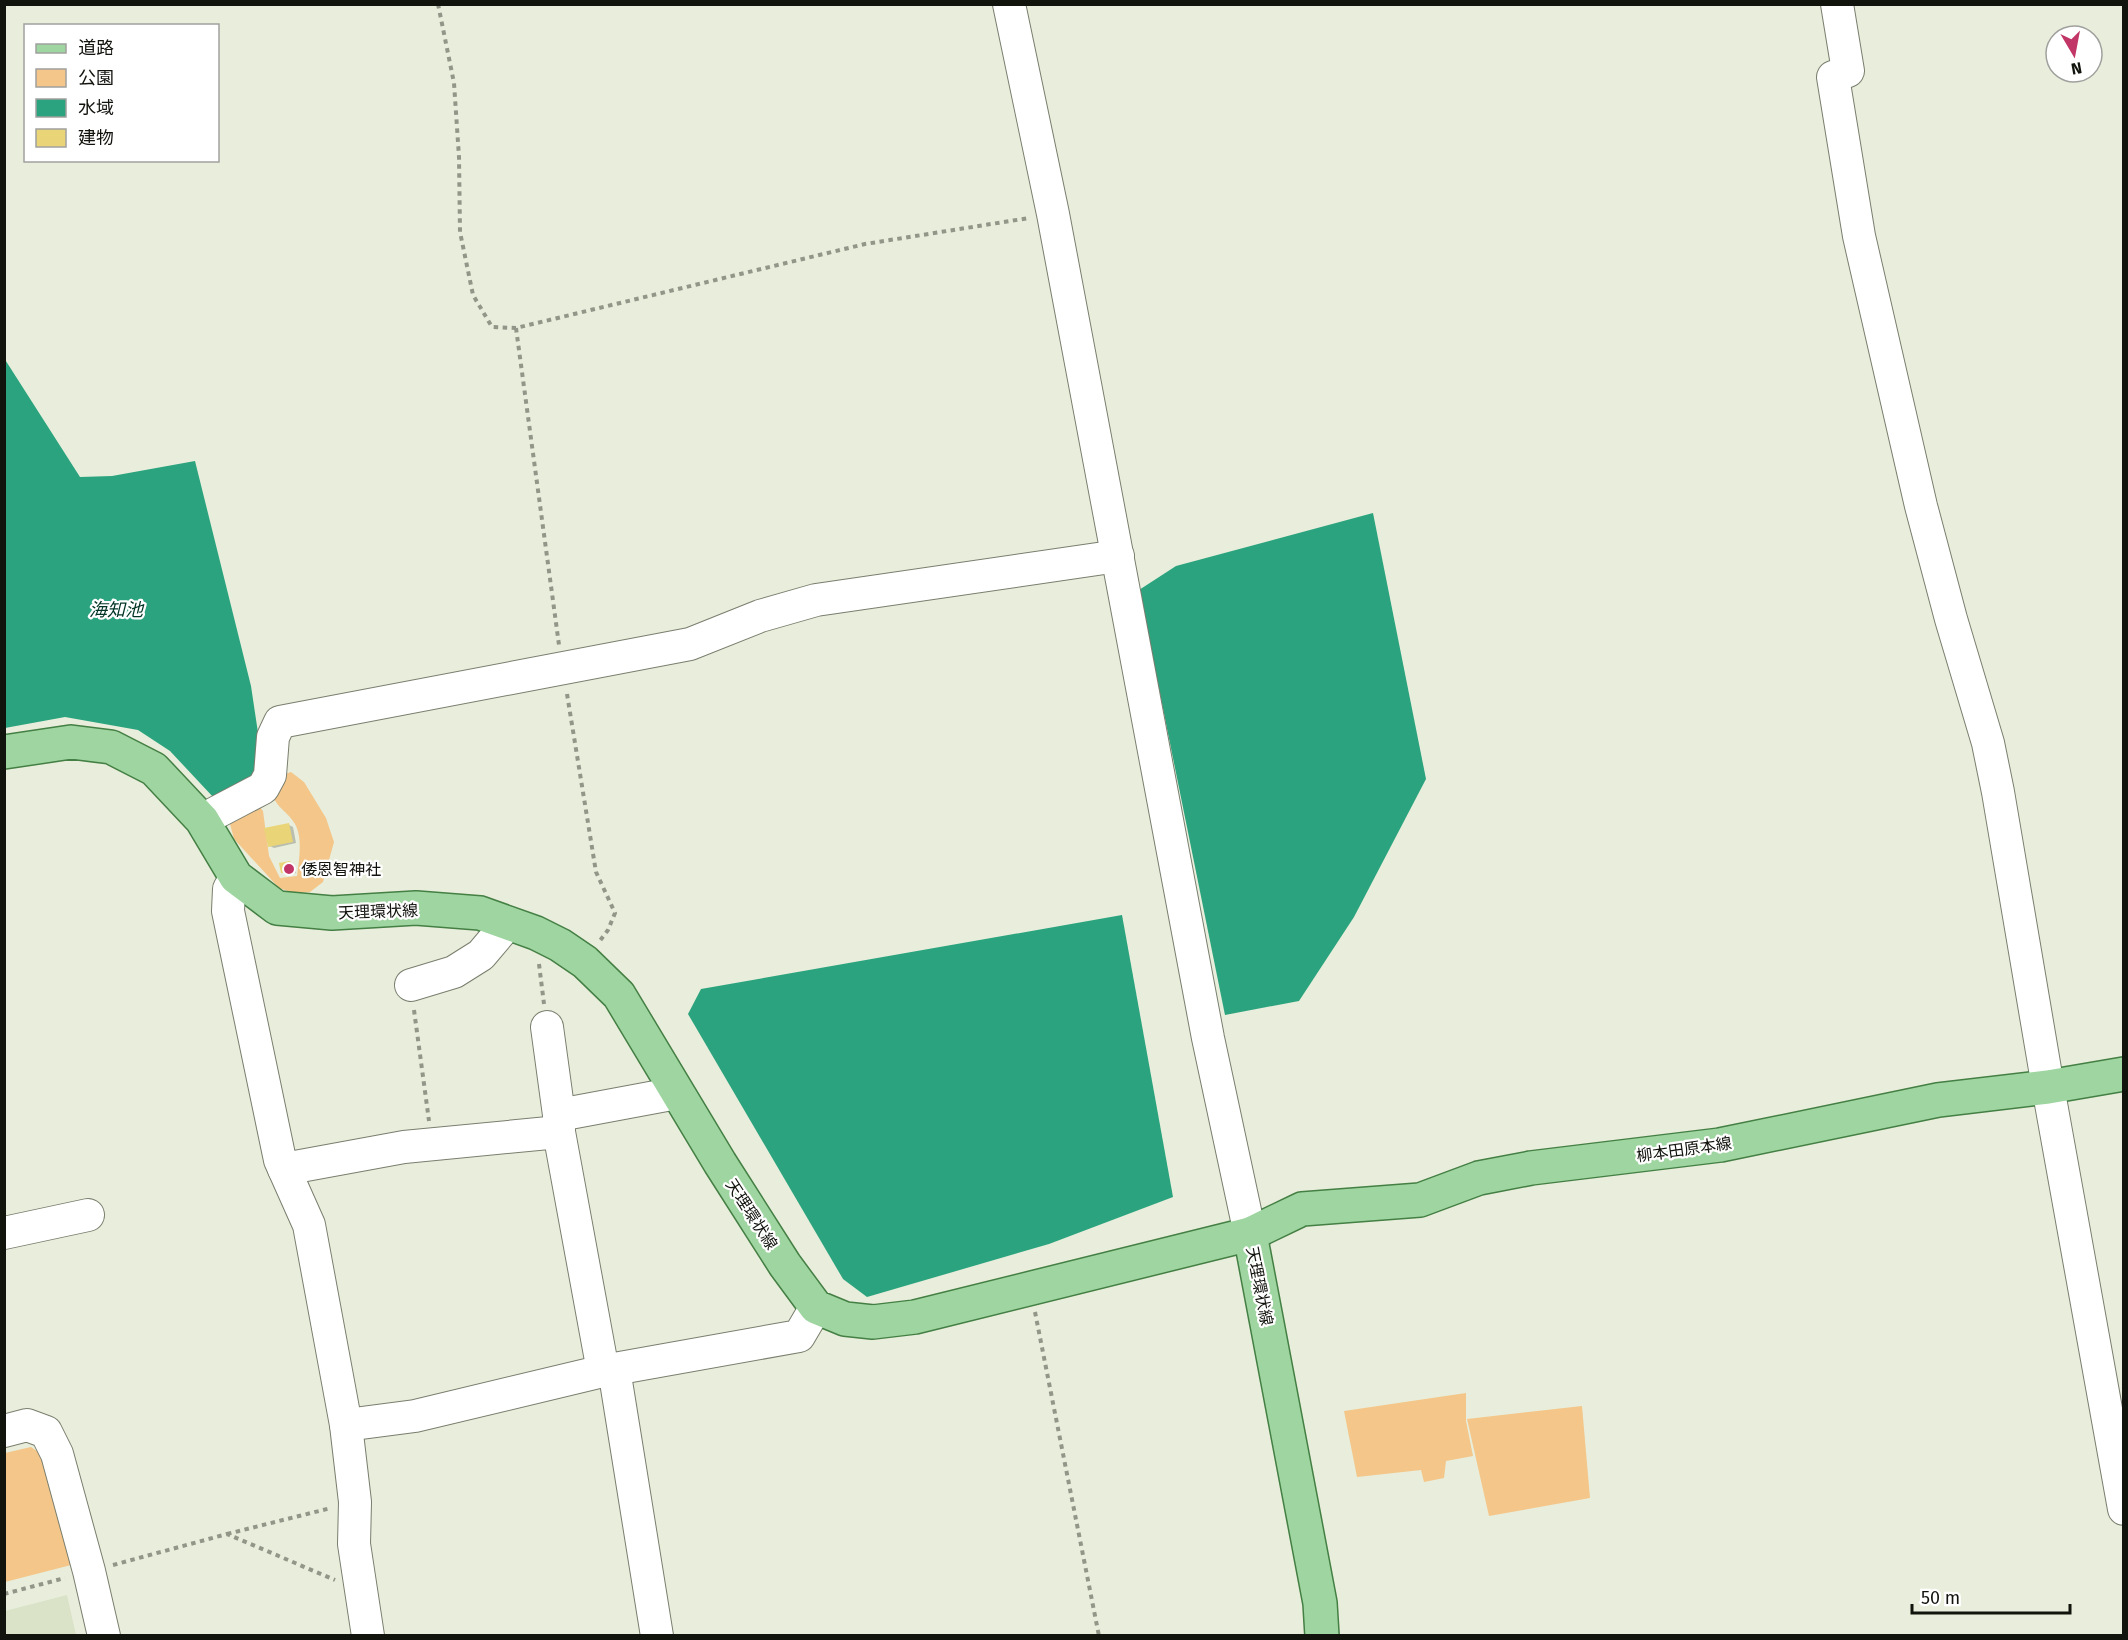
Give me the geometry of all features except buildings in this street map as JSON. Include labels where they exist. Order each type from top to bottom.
[{"type":"main road","name":"天理環状線","points":[[4,752],[71,742],[111,747],[154,769],[202,820],[236,877],[277,908],[332,913],[416,908],[480,913],[560,945],[585,962],[619,995],[785,1266],[816,1307],[845,1319],[873,1322],[915,1317],[1250,1234],[1320,1603],[1322,1635]]},
{"type":"main road","name":"柳本田原本線","points":[[1250,1234],[1302,1209],[1420,1200],[1479,1178],[1531,1168],[1720,1145],[1938,1100],[2048,1087],[2124,1074]]},
{"type":"street","points":[[1009,4],[1053,214],[1208,1038],[1250,1234]]},
{"type":"street","points":[[1837,4],[1848,71],[1833,77],[1859,236],[1921,506],[1951,619],[1988,743],[2124,1509]]},
{"type":"street","points":[[202,820],[264,788],[270,775],[273,737],[280,722],[690,644],[760,616],[816,600],[1118,556]]},
{"type":"street","points":[[236,877],[229,889],[228,911],[280,1160],[309,1225],[346,1425],[356,1502],[354,1544],[368,1635]]},
{"type":"street","points":[[411,984],[454,972],[522,928]]},
{"type":"street","points":[[547,1027],[559,1124],[609,1370],[657,1635]]},
{"type":"street","points":[[284,1169],[404,1147],[432,1146],[559,1124],[677,1093]]},
{"type":"street","points":[[4,1233],[88,1215]]},
{"type":"street","points":[[346,1425],[415,1416],[609,1370],[799,1336],[816,1307]]},
{"type":"street","points":[[4,1431],[27,1425],[46,1432],[57,1454],[104,1635]]},
{"type":"path","points":[[438,4],[454,83],[459,157],[460,232],[473,295],[492,327],[516,328],[865,244],[1053,214]]},
{"type":"path","points":[[522,928],[547,1027]]},
{"type":"path","points":[[411,984],[432,1146]]},
{"type":"path","points":[[1030,1288],[1098,1635]]},
{"type":"path","points":[[4,1594],[356,1502]]},
{"type":"path","points":[[227,1534],[361,1591]]},
{"type":"shaded area","points":[[67,1595],[76,1635],[5,1635],[5,1611]]},
{"type":"green space","points":[[291,772],[304,782],[326,818],[334,842],[323,882],[310,892],[294,893],[279,888],[234,839],[230,824],[242,805],[258,805],[263,811],[269,856],[280,878],[297,876],[299,836],[292,819],[275,800],[272,789],[275,779]]},
{"type":"green space","points":[[1466,1393],[1466,1421],[1473,1456],[1446,1461],[1444,1478],[1424,1482],[1421,1470],[1357,1477],[1344,1411]]},
{"type":"green space","points":[[1582,1406],[1590,1498],[1489,1516],[1467,1419]]},
{"type":"green space","points":[[31,1447],[50,1460],[75,1564],[5,1582],[5,1453]]},
{"type":"water","name":"海知池","points":[[4,358],[80,477],[112,476],[195,461],[251,686],[261,753],[259,784],[214,798],[170,751],[138,730],[65,717],[5,728]]},
{"type":"water","points":[[1373,513],[1426,779],[1354,917],[1299,1001],[1225,1015],[1139,590],[1176,566]]},
{"type":"water","points":[[1122,915],[1173,1197],[1049,1244],[867,1297],[843,1279],[688,1014],[701,989]]},
{"type":"place","name":"倭恩智神社","points":[[289,869]]}]
